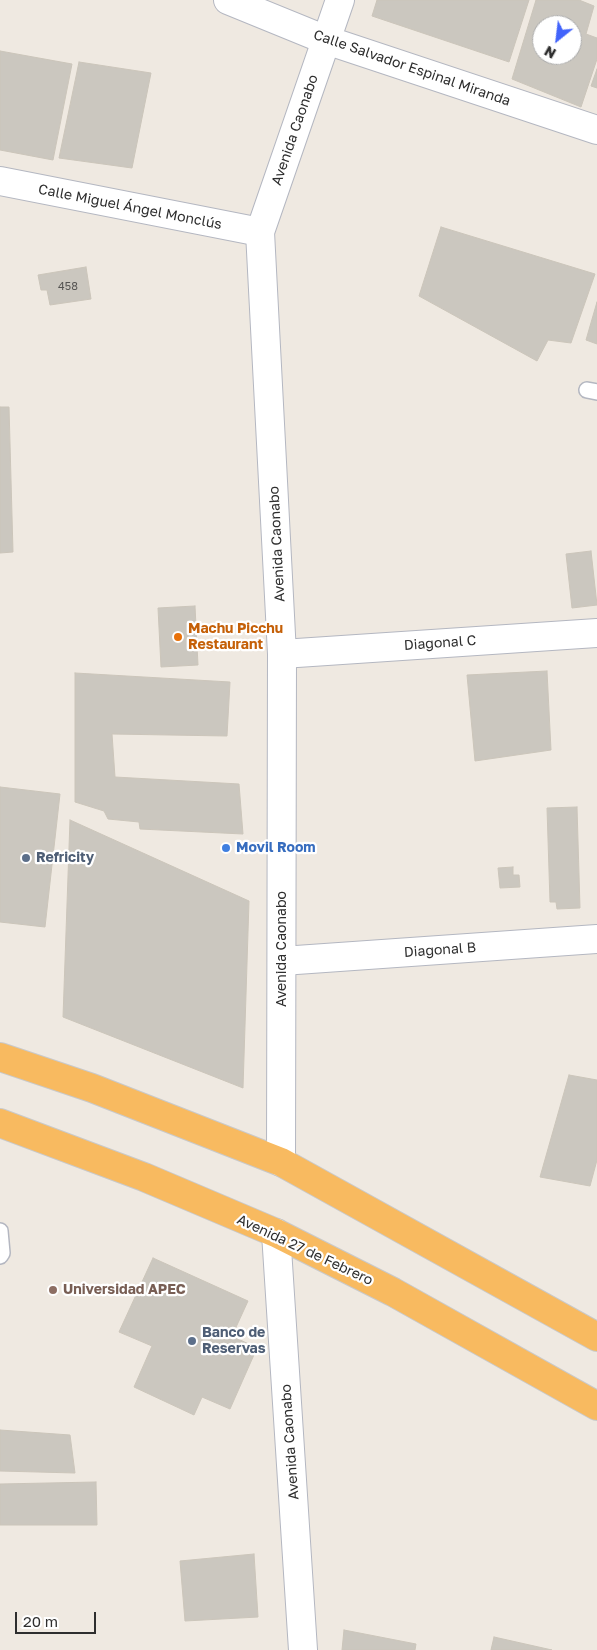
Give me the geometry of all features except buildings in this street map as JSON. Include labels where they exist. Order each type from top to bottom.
[{"type":"highway","points":[[0,1056],[92,1088],[281,1162],[597,1337]]},
{"type":"highway","name":"Avenida 27 de Febrero","points":[[0,1123],[144,1177],[276,1233],[393,1292],[597,1406]]},
{"type":"street","name":"Calle Salvador Espinal Miranda","points":[[228,0],[326,40],[597,130]]},
{"type":"street","name":"Avenida Caonabo","points":[[281,1162],[282,654],[260,232],[340,0]]},
{"type":"street","name":"Calle Miguel Ángel Monclús","points":[[0,181],[260,232]]},
{"type":"street","name":"Diagonal C","points":[[282,654],[597,633]]},
{"type":"street","name":"Diagonal B","points":[[282,961],[597,940]]},
{"type":"street","name":"Avenida Caonabo","points":[[276,1233],[304,1650]]},
{"type":"lane","points":[[0,1231],[2,1253],[0,1256]]},
{"type":"place","name":"Machu Picchu Restaurant","points":[[178,637]]},
{"type":"place","name":"Movil Room","points":[[226,848]]},
{"type":"place","name":"Refricity","points":[[26,858]]},
{"type":"place","name":"Universidad APEC","points":[[53,1290]]},
{"type":"place","name":"Banco de Reservas","points":[[192,1341]]}]
